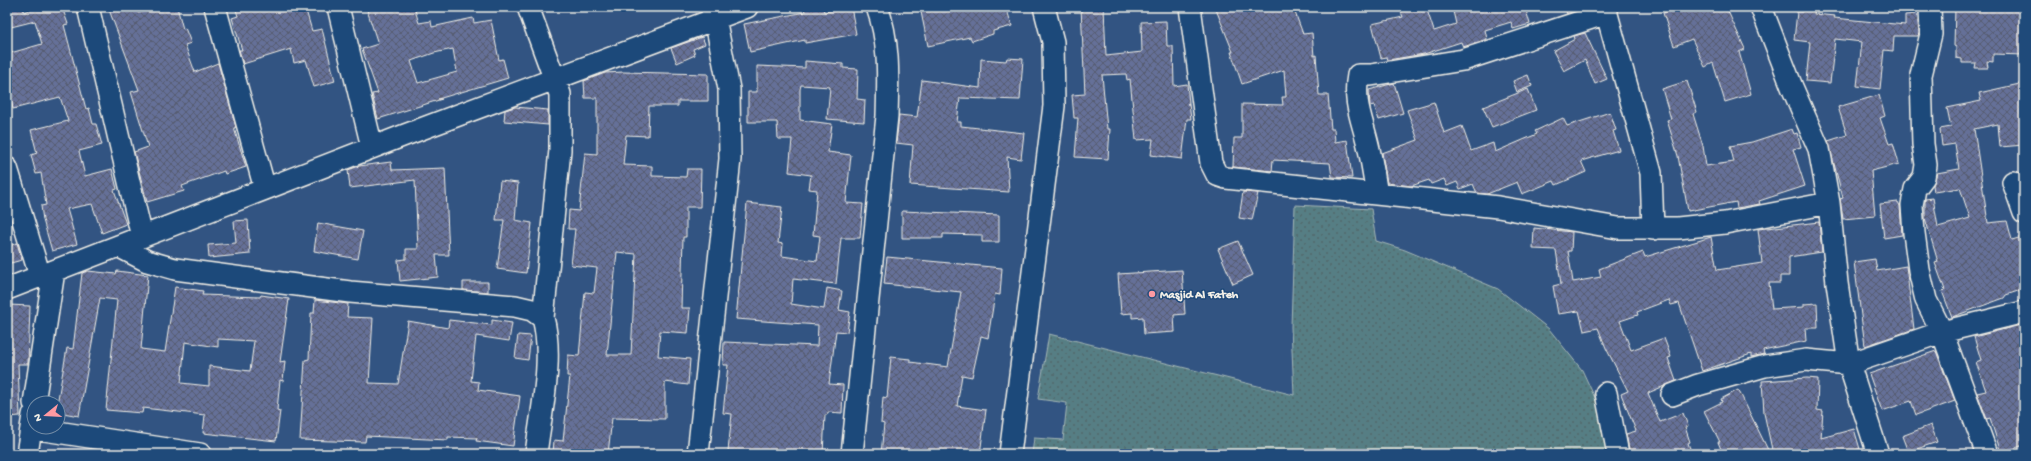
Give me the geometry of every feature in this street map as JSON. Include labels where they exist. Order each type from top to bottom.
[{"type":"street","points":[[88,7],[142,237]]},
{"type":"street","points":[[215,7],[265,189]]},
{"type":"street","points":[[338,7],[372,147]]},
{"type":"street","points":[[528,7],[560,94],[560,150],[543,318],[547,331],[546,377],[536,454]]},
{"type":"street","points":[[7,289],[554,78],[713,12],[747,7]]},
{"type":"street","points":[[852,454],[887,109],[889,65],[881,17],[877,7]]},
{"type":"street","points":[[1010,454],[1054,106],[1053,42],[1044,7]]},
{"type":"street","points":[[1190,7],[1210,163],[1217,175],[1226,178],[1498,207],[1618,228],[1653,229],[1725,223],[1829,203]]},
{"type":"street","points":[[1761,7],[1819,149],[1829,203],[1837,282],[1849,364],[1878,454]]},
{"type":"street","points":[[1930,7],[1931,34],[1921,74],[1923,144],[1926,165],[1924,177],[1915,189],[1912,205],[1914,233],[1926,300],[1942,332],[1987,454]]},
{"type":"street","points":[[1377,194],[1368,145],[1356,104],[1355,89],[1358,75],[1371,75],[1463,60],[1606,10],[1651,173],[1653,229]]},
{"type":"street","points":[[698,454],[730,159],[729,89],[713,12]]},
{"type":"street","points":[[7,168],[47,273],[35,395]]},
{"type":"street","points":[[2013,182],[2024,213]]},
{"type":"street","points":[[118,246],[147,261],[175,269],[350,292],[515,306],[532,310],[543,318]]},
{"type":"street","points":[[1672,395],[1698,385],[1765,366],[1806,360],[1849,364],[1942,332],[2024,312]]},
{"type":"street","points":[[1606,393],[1618,454]]},
{"type":"street","points":[[66,433],[200,454]]},
{"type":"street","points":[[27,454],[30,435]]},
{"type":"green space","points":[[1295,205],[1371,209],[1376,241],[1405,250],[1498,289],[1549,329],[1582,370],[1603,415],[1609,454],[1032,454],[1034,438],[1063,440],[1067,403],[1038,399],[1049,334],[1294,395],[1291,327]]},
{"type":"building","points":[[7,7],[23,7],[24,12],[39,7],[60,7],[61,10],[63,10],[68,24],[64,25],[86,109],[89,108],[93,124],[96,124],[102,145],[79,151],[85,176],[112,169],[117,189],[114,190],[126,224],[102,233],[92,204],[67,209],[77,244],[52,251],[43,220],[41,206],[46,205],[41,173],[36,174],[31,155],[37,153],[31,130],[68,121],[60,97],[13,109],[7,86],[7,54],[42,44],[35,21],[7,28]]},
{"type":"building","points":[[108,7],[136,7],[138,13],[163,7],[177,7],[183,29],[185,28],[191,43],[185,45],[195,72],[218,63],[236,127],[234,128],[246,167],[225,174],[224,171],[182,186],[184,191],[147,202],[134,152],[148,147],[131,92],[139,90]]},
{"type":"building","points":[[235,7],[305,7],[312,31],[322,29],[335,81],[314,87],[306,60],[294,63],[291,49],[243,64],[239,50],[242,50],[232,18],[238,16]]},
{"type":"building","points":[[366,7],[414,7],[419,23],[431,21],[432,27],[473,18],[474,23],[491,20],[499,60],[503,59],[508,78],[378,119],[372,94],[378,93],[362,49],[378,44]],"holes":[[[453,49],[457,72],[418,83],[411,61],[434,53]]]},
{"type":"building","points":[[804,7],[823,7],[824,12],[851,7],[856,34],[805,43],[805,40],[750,52],[744,24],[805,12]]},
{"type":"building","points":[[920,7],[1006,7],[1012,26],[993,31],[993,34],[972,41],[970,37],[928,46]]},
{"type":"building","points":[[1081,7],[1104,7],[1106,56],[1142,52],[1141,22],[1166,21],[1167,46],[1173,46],[1174,86],[1187,84],[1189,103],[1187,104],[1189,104],[1191,119],[1187,119],[1182,159],[1151,155],[1153,139],[1136,140],[1130,79],[1127,80],[1126,74],[1102,75],[1107,129],[1110,129],[1108,159],[1075,157],[1078,118],[1074,118],[1072,95],[1085,94]]},
{"type":"building","points":[[1215,7],[1293,7],[1303,34],[1312,33],[1314,56],[1316,55],[1319,95],[1328,95],[1331,129],[1334,129],[1335,142],[1347,140],[1352,178],[1332,177],[1330,163],[1273,160],[1272,171],[1233,167],[1234,138],[1242,138],[1242,104],[1283,105],[1282,97],[1286,97],[1284,70],[1242,84],[1231,52],[1233,52]]},
{"type":"building","points":[[1415,7],[1426,7],[1434,31],[1456,24],[1452,7],[1525,7],[1530,24],[1513,29],[1511,22],[1485,30],[1487,39],[1463,47],[1461,42],[1424,54],[1388,60],[1387,57],[1381,58],[1372,24],[1403,17],[1401,12]]},
{"type":"building","points":[[1565,7],[1587,7],[1567,14]]},
{"type":"building","points":[[1680,7],[1726,7],[1745,49],[1739,52],[1751,94],[1725,102],[1713,63],[1705,67],[1692,39],[1674,46],[1663,13]]},
{"type":"building","points":[[1955,7],[2024,7],[2024,55],[1993,54],[1993,62],[1987,61],[1988,68],[1975,68],[1976,63],[1962,63],[1962,59],[1956,58],[1956,47],[1954,46]]},
{"type":"building","points":[[1802,8],[1815,9],[1814,14],[1835,16],[1834,18],[1905,25],[1905,15],[1917,14],[1919,33],[1918,36],[1894,36],[1893,51],[1884,50],[1880,89],[1857,86],[1862,42],[1835,39],[1830,83],[1806,81],[1810,42],[1794,40],[1797,12],[1802,12]]},
{"type":"building","points":[[1585,33],[1607,79],[1595,84],[1585,60],[1564,71],[1553,51],[1575,39],[1574,36]]},
{"type":"building","points":[[702,37],[705,44],[693,49],[695,55],[677,63],[671,48]]},
{"type":"building","points":[[1007,58],[1023,59],[1020,100],[960,98],[957,122],[961,122],[961,126],[1024,133],[1021,159],[1007,157],[1009,192],[910,185],[913,145],[896,143],[899,115],[917,117],[922,80],[980,88],[981,59],[1006,61]]},
{"type":"building","points":[[805,61],[843,64],[843,68],[858,69],[857,99],[865,100],[864,122],[827,119],[830,87],[801,85],[800,89],[800,120],[832,124],[828,152],[851,155],[846,203],[863,204],[860,238],[841,238],[836,284],[793,279],[791,304],[824,309],[827,288],[842,291],[839,310],[850,312],[847,332],[836,331],[829,384],[843,385],[842,413],[828,412],[827,415],[825,415],[823,454],[755,454],[728,451],[732,414],[723,413],[728,365],[723,365],[724,342],[817,346],[818,325],[736,319],[747,203],[782,207],[778,243],[783,244],[782,256],[817,261],[820,236],[813,235],[817,190],[809,189],[811,175],[789,172],[792,139],[778,139],[777,122],[748,122],[748,92],[757,92],[757,66],[805,68]]},
{"type":"building","points":[[605,73],[708,74],[708,101],[678,101],[678,106],[649,106],[648,136],[626,135],[623,165],[652,166],[652,176],[686,177],[687,169],[701,169],[700,207],[686,207],[686,237],[683,237],[681,308],[690,308],[688,333],[660,331],[658,356],[690,359],[688,385],[665,382],[665,419],[612,418],[608,454],[553,454],[554,440],[563,441],[570,376],[567,376],[568,355],[579,356],[585,292],[594,293],[597,268],[571,265],[575,229],[568,229],[569,210],[579,211],[585,153],[597,154],[597,98],[585,98],[584,81]],"holes":[[[617,252],[636,254],[631,355],[607,355]]]},
{"type":"building","points":[[1528,75],[1532,86],[1517,92],[1513,81]]},
{"type":"building","points":[[1687,81],[1697,112],[1693,114],[1703,146],[1706,166],[1734,162],[1730,146],[1752,142],[1792,129],[1794,134],[1797,133],[1801,147],[1793,149],[1805,186],[1759,201],[1760,204],[1737,208],[1736,202],[1688,211],[1678,156],[1667,120],[1671,119],[1662,89]]},
{"type":"building","points":[[1394,83],[1403,113],[1379,120],[1374,105],[1370,106],[1369,90]]},
{"type":"building","points":[[2024,83],[2024,145],[2000,147],[1998,124],[1974,129],[1988,223],[2007,221],[2012,240],[2022,237],[2024,246],[2024,289],[1952,317],[1942,291],[1945,290],[1935,263],[1938,262],[1925,218],[1925,199],[1933,198],[1938,227],[1970,218],[1960,188],[1934,192],[1933,185],[1937,173],[1959,169],[1955,144],[1942,146],[1940,129],[1951,127],[1947,108],[1981,101],[1979,93]]},
{"type":"building","points":[[1528,89],[1536,110],[1492,127],[1483,107]]},
{"type":"building","points":[[1879,95],[1885,116],[1880,118],[1889,144],[1893,143],[1899,164],[1871,171],[1875,216],[1843,219],[1840,199],[1843,198],[1828,141],[1847,135],[1838,107]]},
{"type":"building","points":[[1434,102],[1444,133],[1462,126],[1471,151],[1493,143],[1495,152],[1537,134],[1535,131],[1563,118],[1567,126],[1610,112],[1616,130],[1613,131],[1619,150],[1581,161],[1586,172],[1556,185],[1554,181],[1522,194],[1517,182],[1487,194],[1477,193],[1473,184],[1460,189],[1457,182],[1447,186],[1444,179],[1431,184],[1429,180],[1411,186],[1387,183],[1382,153],[1418,140],[1407,110]]},
{"type":"building","points":[[515,107],[548,110],[548,125],[504,121],[505,110]]},
{"type":"building","points":[[391,162],[392,170],[445,168],[449,255],[436,255],[438,277],[400,281],[398,260],[406,259],[406,249],[418,249],[415,180],[350,188],[348,170],[359,166]]},
{"type":"building","points":[[500,181],[518,183],[515,220],[532,223],[526,273],[497,269],[504,220],[496,220]]},
{"type":"building","points":[[1243,192],[1258,193],[1252,220],[1239,218]]},
{"type":"building","points":[[1898,202],[1900,206],[1902,235],[1884,238],[1880,204]]},
{"type":"building","points":[[902,211],[999,215],[999,242],[982,242],[982,235],[943,234],[943,238],[902,238]]},
{"type":"building","points":[[248,220],[250,254],[209,258],[208,245],[236,243],[234,221]]},
{"type":"building","points":[[1819,222],[1822,252],[1789,257],[1789,276],[1780,276],[1780,283],[1769,283],[1772,309],[1804,307],[1804,304],[1817,303],[1818,328],[1805,328],[1806,341],[1763,350],[1764,354],[1751,357],[1751,354],[1702,371],[1679,303],[1671,305],[1669,300],[1637,312],[1638,315],[1620,321],[1631,350],[1664,338],[1671,357],[1668,358],[1676,381],[1648,393],[1660,422],[1683,413],[1688,426],[1685,427],[1692,454],[1644,454],[1643,450],[1630,454],[1626,434],[1636,431],[1621,394],[1628,391],[1606,348],[1598,328],[1584,331],[1579,311],[1558,314],[1553,286],[1561,284],[1556,250],[1533,249],[1534,228],[1572,232],[1571,251],[1568,251],[1573,282],[1601,277],[1599,269],[1643,252],[1645,257],[1711,237],[1717,270],[1762,263],[1758,229]]},
{"type":"building","points":[[318,223],[363,231],[358,259],[314,251]]},
{"type":"building","points":[[1238,241],[1253,275],[1233,284],[1218,249]]},
{"type":"building","points":[[17,243],[22,260],[7,264],[7,247]]},
{"type":"building","points":[[887,257],[1002,268],[1000,295],[995,294],[988,338],[981,336],[972,377],[962,375],[957,406],[986,410],[980,454],[881,454],[884,424],[881,423],[883,397],[887,398],[891,357],[910,359],[910,362],[948,367],[961,292],[884,284]]},
{"type":"building","points":[[1875,259],[1877,271],[1906,266],[1914,329],[1865,346],[1854,262]]},
{"type":"building","name":"Masjid Al Fateh","points":[[1182,270],[1185,314],[1174,315],[1175,332],[1144,334],[1143,317],[1132,318],[1132,313],[1121,314],[1118,274]]},
{"type":"building","points":[[88,271],[116,274],[117,271],[148,275],[141,349],[165,352],[175,287],[203,291],[202,295],[260,297],[261,295],[289,299],[280,362],[285,361],[283,381],[280,380],[277,410],[280,411],[276,441],[203,433],[205,415],[143,408],[142,413],[106,410],[117,300],[100,298],[79,416],[66,414],[66,395],[59,395],[67,348],[73,349],[82,273]],"holes":[[[218,339],[254,341],[250,371],[209,366],[209,386],[181,383],[185,342],[218,347]]]},
{"type":"building","points":[[463,282],[488,282],[488,292],[463,290]]},
{"type":"building","points":[[315,300],[348,304],[347,317],[373,318],[369,383],[398,384],[408,321],[448,328],[449,320],[492,325],[492,320],[512,323],[509,341],[476,336],[471,381],[479,382],[478,390],[520,396],[513,446],[476,441],[477,438],[448,437],[448,440],[366,436],[365,442],[300,440],[305,360],[309,359],[311,313],[314,313]]},
{"type":"building","points":[[9,305],[30,306],[28,364],[18,364],[20,416],[7,417]]},
{"type":"building","points":[[2024,324],[2024,445],[2001,453],[1990,418],[1987,419],[1977,393],[1986,391],[1976,362],[1981,360],[1974,337]]},
{"type":"building","points":[[518,335],[531,336],[528,360],[515,358]]},
{"type":"building","points":[[1936,351],[1955,401],[1916,415],[1911,401],[1882,411],[1869,374]]},
{"type":"building","points":[[1807,378],[1818,379],[1817,410],[1823,411],[1821,438],[1854,429],[1860,449],[1841,454],[1792,450],[1792,454],[1773,454],[1764,413],[1762,381]]},
{"type":"building","points":[[1738,390],[1770,454],[1723,454],[1718,442],[1720,442],[1704,411],[1722,402],[1721,399]]},
{"type":"building","points":[[1931,425],[1937,442],[1908,452],[1902,436]]},
{"type":"place","name":"Masjid Al Fateh","points":[[1152,294]]}]
